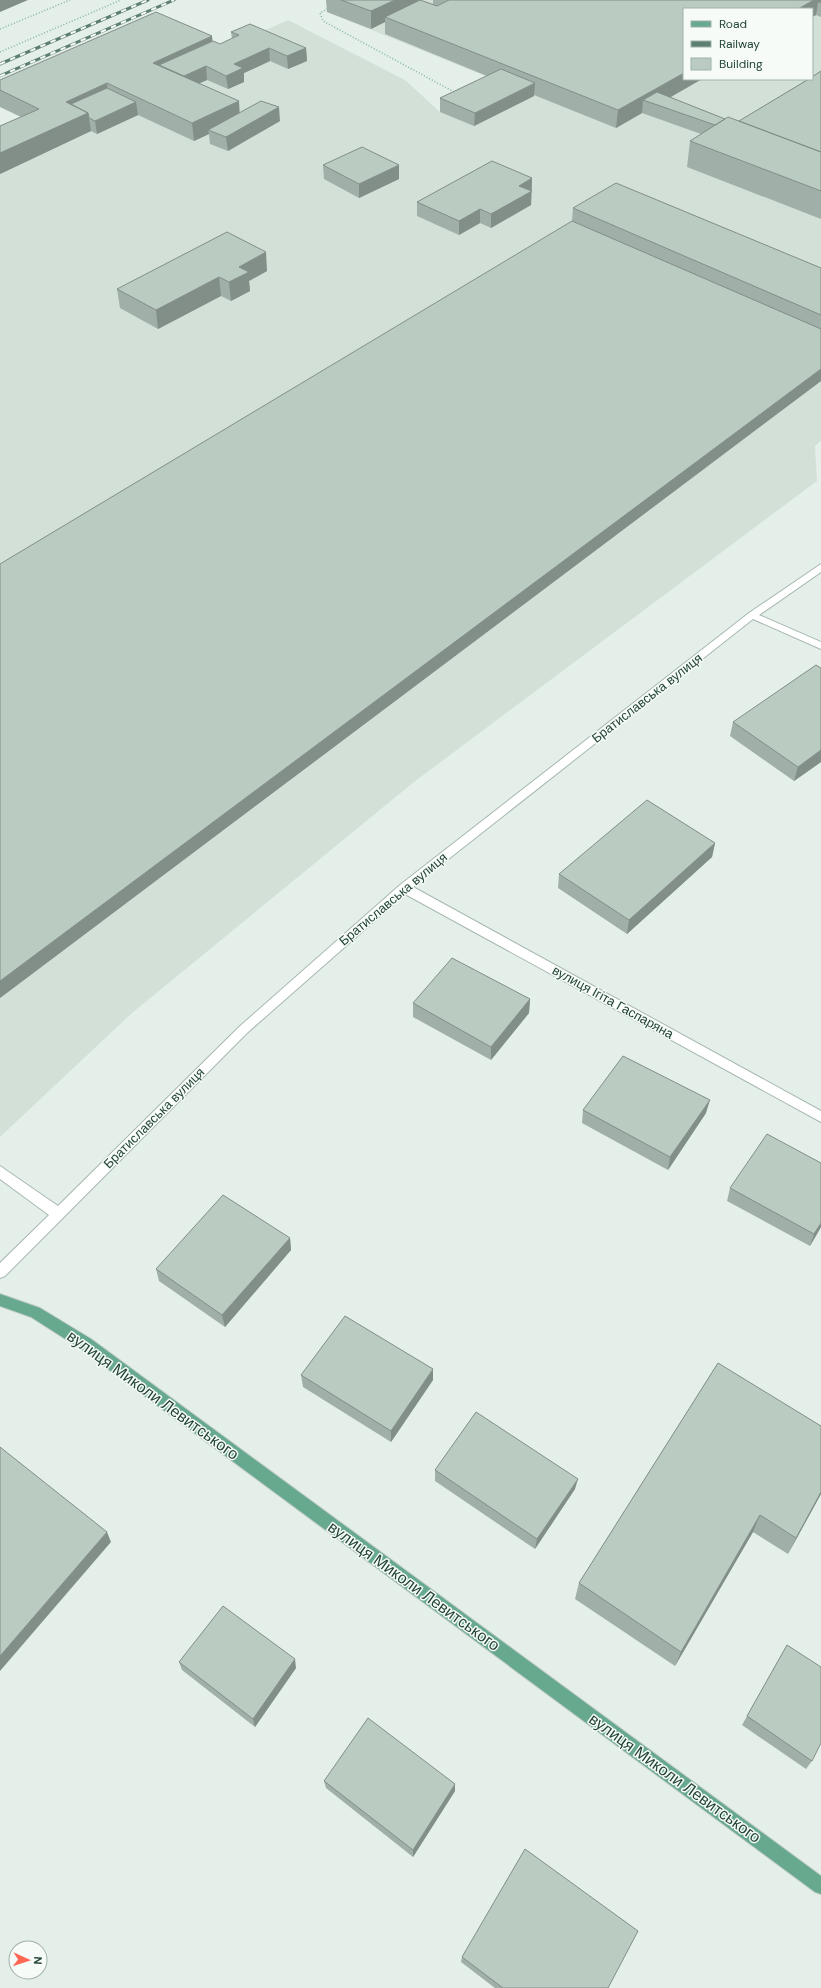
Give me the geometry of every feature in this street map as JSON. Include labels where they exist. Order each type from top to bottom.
[{"type":"main road","name":"вулиця Миколи Левитського","points":[[0,1300],[35,1312],[86,1344],[821,1886]]},
{"type":"street","name":"Братиславська вулиця","points":[[0,1272],[57,1213],[243,1030],[404,888],[752,615],[821,567]]},
{"type":"street","points":[[752,615],[821,646]]},
{"type":"street","name":"вулиця Ігіта Гаспаряна","points":[[404,888],[821,1117]]},
{"type":"street","points":[[0,1172],[57,1213]]},
{"type":"path","points":[[0,29],[70,0]]},
{"type":"path","points":[[0,52],[121,0]]},
{"type":"path","points":[[333,4],[320,13],[324,21],[456,93]]},
{"type":"shaded area","points":[[353,0],[821,0],[821,441],[815,446],[817,481],[414,782],[132,1013],[0,1137],[0,146],[288,20],[405,80],[440,112],[500,82],[327,12]]},
{"type":"building","points":[[341,0],[395,0],[371,11]]},
{"type":"building","points":[[420,0],[437,6],[449,0],[814,0],[800,8],[683,8],[683,74],[618,110],[385,17]]},
{"type":"building","points":[[156,12],[212,36],[153,63],[239,101],[192,123],[107,83],[66,102],[88,113],[0,153],[0,126],[39,109],[0,90],[0,80]]},
{"type":"building","points":[[250,24],[306,48],[287,56],[269,48],[234,64],[243,68],[226,76],[206,66],[184,76],[159,65],[213,41],[220,44],[239,35],[231,32]]},
{"type":"building","points":[[501,69],[535,83],[475,113],[440,98]]},
{"type":"building","points":[[821,71],[821,152],[739,121],[807,80],[813,80],[813,76]]},
{"type":"building","points":[[107,88],[136,102],[95,121],[89,118],[88,113],[71,104]]},
{"type":"building","points":[[657,92],[725,119],[715,125],[643,100]]},
{"type":"building","points":[[261,101],[279,107],[226,137],[208,130]]},
{"type":"building","points":[[728,117],[821,152],[821,191],[690,141]]},
{"type":"building","points":[[362,147],[399,165],[359,184],[323,165]]},
{"type":"building","points":[[492,161],[532,178],[519,186],[532,191],[491,214],[480,209],[459,221],[417,202]]},
{"type":"building","points":[[616,183],[821,268],[821,315],[573,208]]},
{"type":"building","points":[[572,221],[821,329],[821,369],[0,981],[0,564]]},
{"type":"building","points":[[227,232],[266,252],[239,267],[249,272],[229,282],[219,277],[156,310],[117,289]]},
{"type":"building","points":[[816,665],[821,668],[821,750],[798,767],[733,722]]},
{"type":"building","points":[[647,800],[715,843],[629,920],[559,874]]},
{"type":"building","points":[[452,958],[530,999],[491,1047],[413,1003]]},
{"type":"building","points":[[623,1056],[710,1100],[670,1157],[583,1110]]},
{"type":"building","points":[[767,1134],[821,1163],[821,1223],[814,1234],[730,1188]]},
{"type":"building","points":[[223,1195],[290,1238],[222,1315],[156,1269]]},
{"type":"building","points":[[345,1316],[433,1369],[391,1431],[301,1375]]},
{"type":"building","points":[[718,1363],[821,1426],[821,1492],[796,1538],[760,1515],[681,1652],[579,1583]]},
{"type":"building","points":[[476,1412],[578,1479],[537,1539],[435,1470]]},
{"type":"building","points":[[0,1447],[107,1532],[0,1656]]},
{"type":"building","points":[[223,1606],[295,1659],[253,1719],[179,1662]]},
{"type":"building","points":[[787,1645],[821,1667],[821,1743],[812,1761],[747,1716]]},
{"type":"building","points":[[368,1718],[455,1784],[413,1850],[324,1781]]},
{"type":"building","points":[[525,1849],[638,1931],[608,1988],[503,1988],[462,1957]]},
{"type":"railway","points":[[0,64],[148,0]]},
{"type":"railway","points":[[0,76],[174,0]]}]
